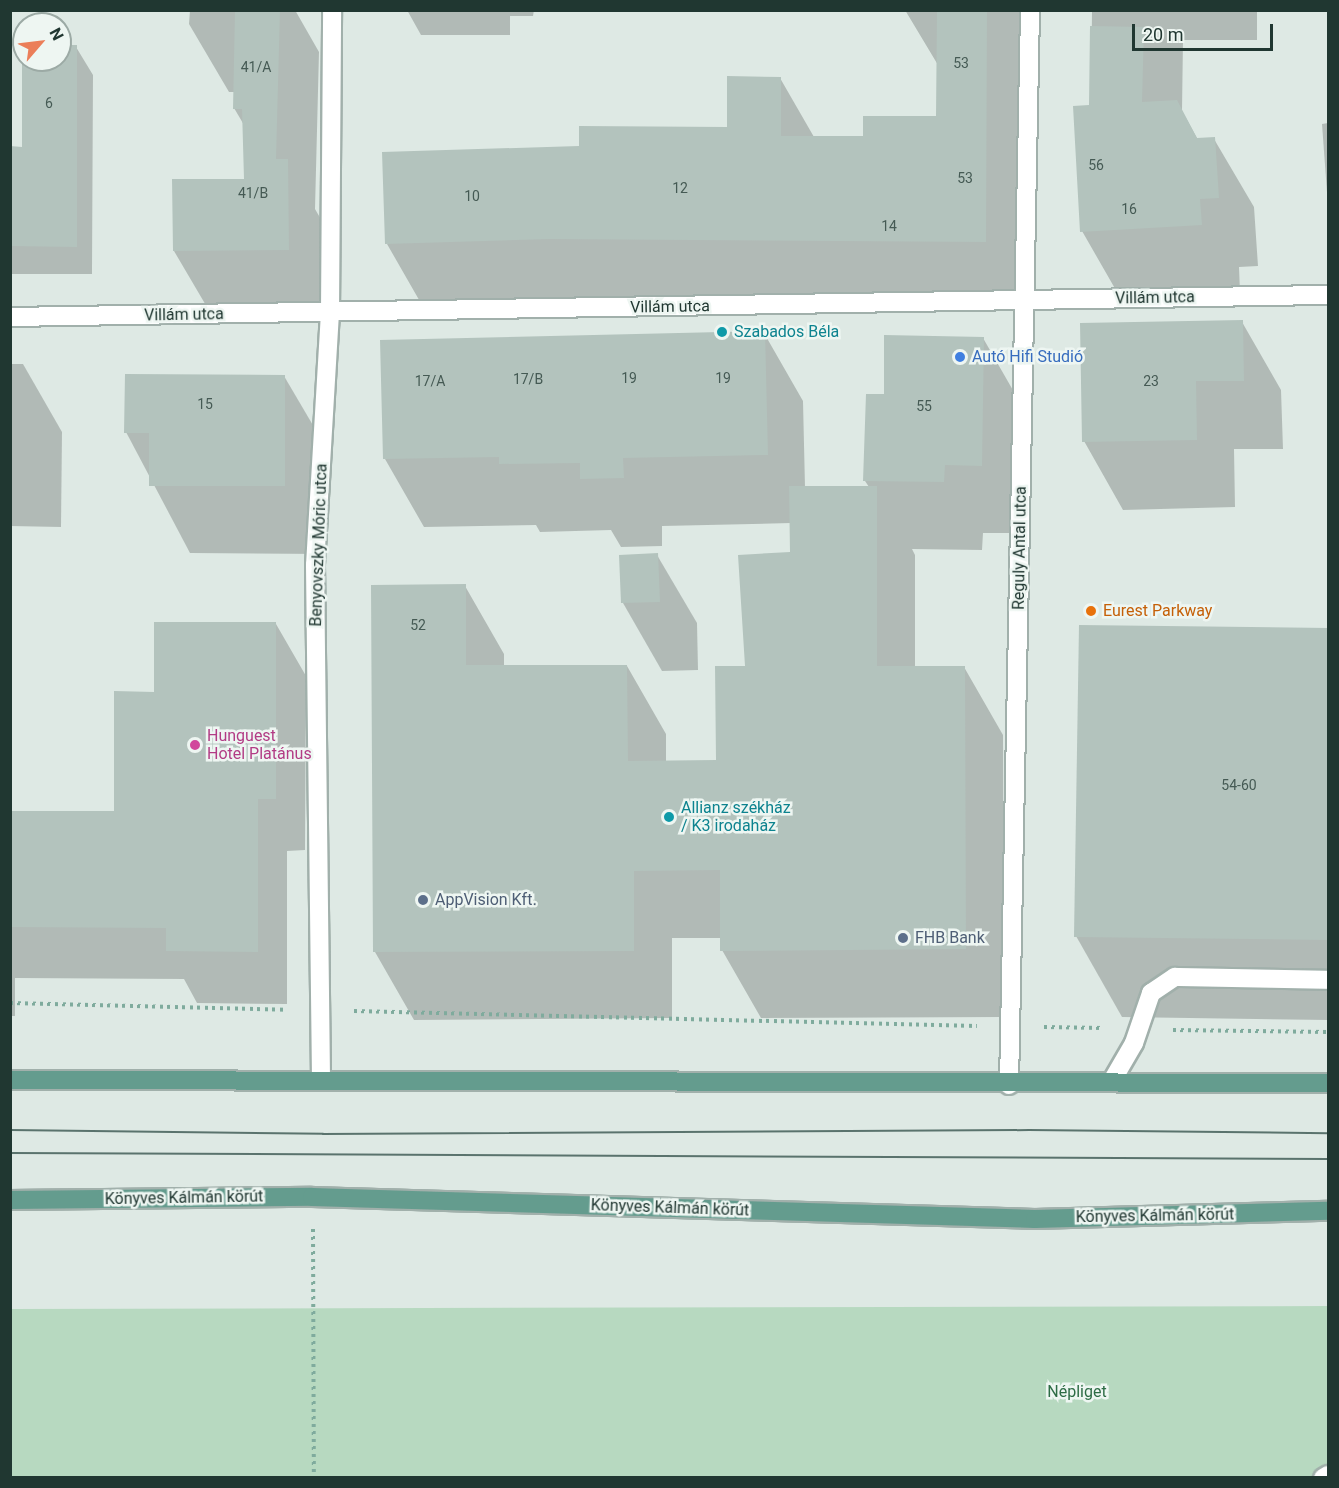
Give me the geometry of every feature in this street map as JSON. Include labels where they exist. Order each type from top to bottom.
[{"type":"main road","points":[[10,1080],[321,1079],[1009,1085],[1112,1081],[1329,1083]]},
{"type":"main road","name":"Könyves Kálmán körút","points":[[10,1200],[312,1197],[1035,1218],[1329,1211]]},
{"type":"street","name":"Benyovszky Móric utca","points":[[321,1079],[315,565],[330,313],[332,10]]},
{"type":"street","name":"Reguly Antal utca","points":[[1009,1085],[1012,1027],[1030,10]]},
{"type":"street","name":"Villám utca","points":[[10,317],[1329,295]]},
{"type":"street","points":[[1112,1081],[1138,1029],[1151,993],[1175,977],[1329,980]]},
{"type":"street","points":[[1323,1478],[1329,1475]]},
{"type":"path","points":[[10,1003],[1012,1027],[1329,1032]]},
{"type":"path","points":[[312,1197],[314,1478]]},
{"type":"green space","name":"Népliget","points":[[1328,1306],[1328,1477],[11,1477],[10,1309]]},
{"type":"building","points":[[235,10],[280,10],[276,159],[288,159],[289,250],[173,251],[172,179],[244,179],[242,109],[233,109]]},
{"type":"building","points":[[937,10],[987,10],[986,242],[549,239],[385,244],[382,152],[579,146],[579,126],[727,127],[727,76],[781,77],[781,136],[863,136],[863,116],[936,116]]},
{"type":"building","points":[[1090,26],[1144,27],[1142,102],[1177,100],[1197,138],[1215,137],[1219,198],[1200,199],[1202,225],[1080,232],[1073,106],[1089,105]]},
{"type":"building","points":[[72,45],[77,45],[77,247],[10,246],[10,146],[22,147],[22,72],[72,72]]},
{"type":"building","points":[[1243,320],[1244,381],[1196,381],[1197,440],[1082,442],[1080,323]]},
{"type":"building","points":[[765,331],[768,455],[623,458],[624,478],[580,479],[580,463],[499,464],[499,457],[383,459],[380,340]]},
{"type":"building","points":[[884,335],[984,337],[982,466],[945,465],[944,482],[863,481],[866,394],[884,394]]},
{"type":"building","points":[[125,374],[285,375],[285,486],[149,486],[149,433],[124,433]]},
{"type":"building","name":"Allianz székház / K3 irodaház","points":[[789,486],[877,486],[877,666],[965,666],[966,949],[720,951],[720,870],[634,871],[634,951],[373,952],[371,585],[466,584],[466,665],[627,665],[628,761],[716,760],[715,666],[745,666],[738,555],[790,552]]},
{"type":"building","points":[[658,553],[660,602],[621,603],[619,555]]},
{"type":"building","name":"Hunguest Hotel Platánus","points":[[154,622],[276,622],[276,799],[258,799],[258,952],[166,951],[166,928],[10,927],[10,811],[114,811],[114,691],[154,692]]},
{"type":"building","points":[[1079,625],[1329,628],[1329,940],[1074,937]]},
{"type":"tram line","points":[[10,1130],[323,1134],[1029,1130],[1328,1133]]},
{"type":"tram line","points":[[10,1153],[1328,1159]]},
{"type":"place","name":"Szabados Béla","points":[[722,332]]},
{"type":"place","name":"Autó Hifi Studió","points":[[960,357]]},
{"type":"place","name":"Eurest Parkway","points":[[1091,611]]},
{"type":"place","name":"Hunguest Hotel Platánus","points":[[195,745]]},
{"type":"place","name":"Allianz székház / K3 irodaház","points":[[669,817]]},
{"type":"place","name":"AppVision Kft.","points":[[423,900]]},
{"type":"place","name":"FHB Bank","points":[[903,938]]}]
